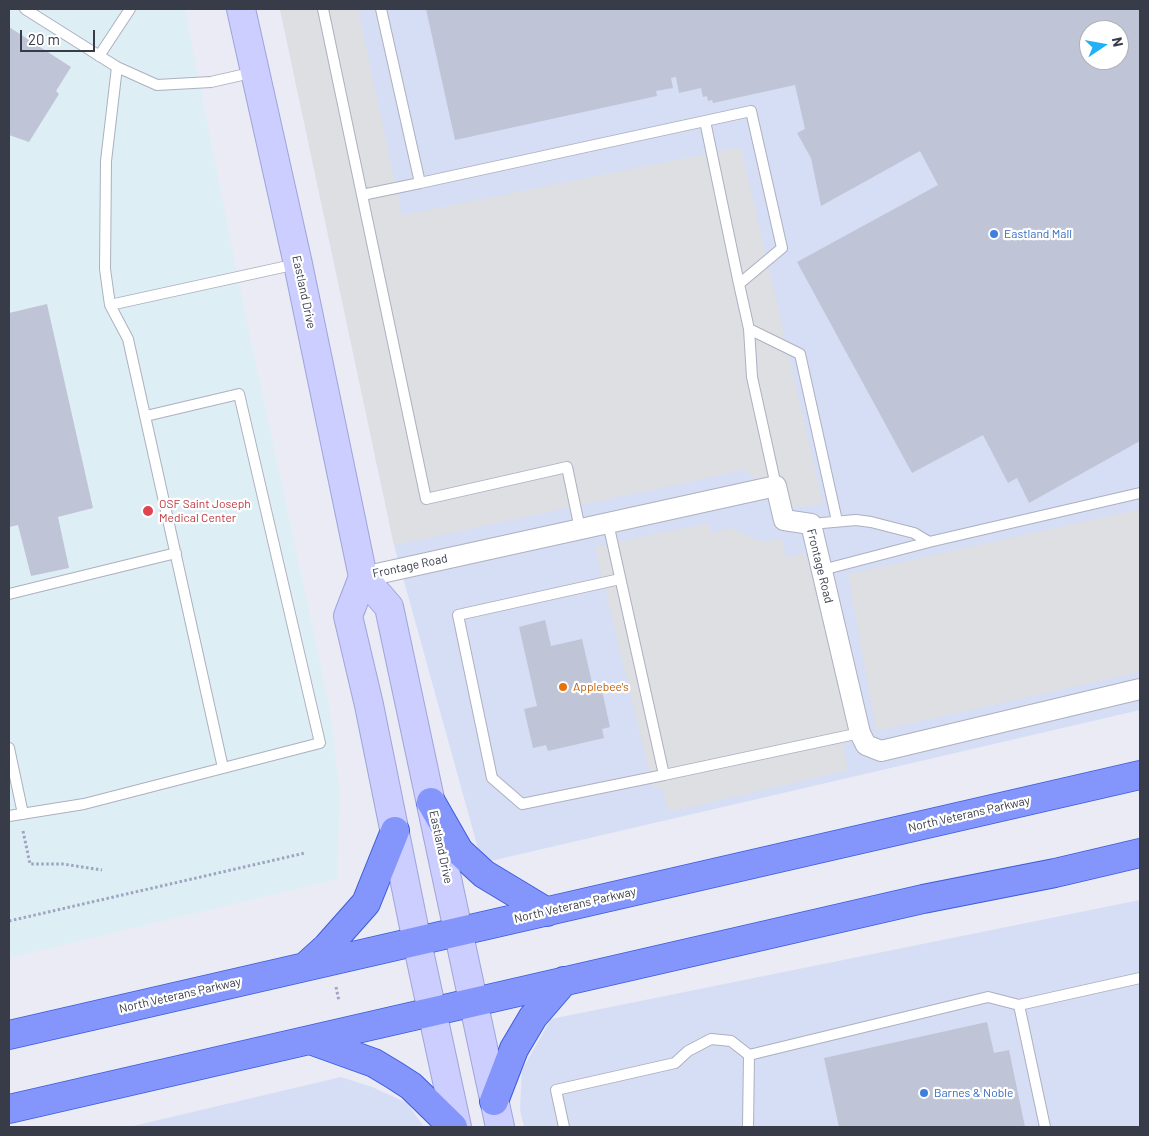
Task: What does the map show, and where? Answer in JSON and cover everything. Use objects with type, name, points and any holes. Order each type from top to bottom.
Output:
[{"type":"highway","name":"North Veterans Parkway","points":[[9,1035],[1140,775]]},
{"type":"highway","points":[[431,802],[458,851],[484,874],[547,912]]},
{"type":"highway","points":[[306,966],[327,947],[366,903],[395,831]]},
{"type":"highway","points":[[9,1108],[923,899],[1055,873],[1140,853]]},
{"type":"highway","points":[[494,1101],[514,1049],[533,1017],[564,981]]},
{"type":"highway","points":[[310,1040],[374,1063],[400,1078],[411,1086],[453,1127]]},
{"type":"main road","name":"Eastland Drive","points":[[241,9],[298,264],[362,577],[389,607],[500,1127]]},
{"type":"main road","points":[[362,577],[348,616],[457,1127]]},
{"type":"street","name":"Frontage Road","points":[[362,577],[776,486],[784,520],[811,524],[860,733]]},
{"type":"street","points":[[860,733],[866,745],[880,751],[1140,689]]},
{"type":"lane","points":[[25,9],[117,68],[156,85],[212,82],[255,72]]},
{"type":"lane","points":[[99,56],[130,9]]},
{"type":"lane","points":[[323,9],[426,499],[567,467],[580,529]]},
{"type":"lane","points":[[381,9],[420,183]]},
{"type":"lane","points":[[117,68],[106,161],[105,269],[110,305],[128,339],[223,768]]},
{"type":"lane","points":[[362,195],[751,111],[782,248],[739,284]]},
{"type":"lane","points":[[704,121],[749,329],[752,377],[776,486]]},
{"type":"lane","points":[[110,305],[298,264]]},
{"type":"lane","points":[[749,329],[800,354],[837,521]]},
{"type":"lane","points":[[9,816],[84,804],[320,743],[239,394],[146,416]]},
{"type":"lane","points":[[822,570],[929,542],[1140,492]]},
{"type":"lane","points":[[811,524],[856,520],[914,533],[929,542]]},
{"type":"lane","points":[[608,523],[664,775]]},
{"type":"lane","points":[[9,594],[176,553]]},
{"type":"lane","points":[[620,579],[458,614],[492,778],[522,804],[860,733]]},
{"type":"lane","points":[[9,748],[23,814]]},
{"type":"lane","points":[[749,1055],[988,997],[1019,1005],[1140,978]]},
{"type":"lane","points":[[1019,1005],[1045,1127]]},
{"type":"lane","points":[[564,1127],[556,1090],[675,1064],[688,1051],[711,1039],[731,1040],[749,1055]]},
{"type":"lane","points":[[748,1127],[749,1055]]},
{"type":"path","points":[[23,814],[22,828],[30,864],[63,864],[102,870]]},
{"type":"path","points":[[9,920],[305,853]]},
{"type":"path","points":[[335,982],[339,1001]]},
{"type":"shaded area","name":"OSF Saint Joseph Medical Center","points":[[9,9],[185,9],[246,318],[329,704],[340,792],[337,879],[9,958]]},
{"type":"shaded area","points":[[280,9],[1140,9],[1140,710],[482,863],[394,545]]},
{"type":"shaded area","points":[[280,9],[358,9],[402,215],[741,147],[823,504],[793,508],[744,470],[394,545]]},
{"type":"shaded area","points":[[1140,509],[1140,672],[876,731],[848,574]]},
{"type":"shaded area","points":[[708,523],[711,533],[731,528],[762,542],[782,538],[786,558],[804,552],[812,570],[848,725],[844,749],[848,770],[669,812],[663,790],[659,787],[653,788],[595,547]]},
{"type":"shaded area","points":[[1140,900],[1140,1127],[524,1127],[520,1110],[522,1070],[551,1019]]},
{"type":"shaded area","points":[[341,1077],[372,1087],[407,1103],[424,1127],[129,1127]]},
{"type":"building","name":"Eastland Mall","points":[[426,9],[1140,9],[1140,441],[1029,503],[1017,478],[1008,483],[983,435],[912,473],[797,262],[938,185],[920,151],[821,206],[811,158],[797,133],[805,129],[795,85],[713,103],[712,100],[708,101],[707,96],[703,97],[701,88],[679,93],[676,77],[671,78],[673,88],[656,91],[657,96],[455,140]]},
{"type":"building","points":[[9,27],[71,67],[56,91],[59,94],[29,142],[9,135]]},
{"type":"building","points":[[47,304],[93,508],[58,517],[69,568],[31,576],[18,525],[9,527],[9,313]]},
{"type":"building","name":"Applebee's","points":[[545,620],[551,646],[582,639],[593,687],[601,686],[610,727],[602,729],[604,738],[548,751],[546,745],[533,748],[524,709],[537,706],[519,627]]},
{"type":"building","name":"Barnes & Noble","points":[[987,1022],[994,1053],[1009,1050],[1025,1127],[839,1127],[824,1058]]},
{"type":"place","name":"Eastland Mall","points":[[994,234]]},
{"type":"place","name":"OSF Saint Joseph Medical Center","points":[[148,511]]},
{"type":"place","name":"Applebee's","points":[[563,687]]},
{"type":"place","name":"Barnes & Noble","points":[[924,1093]]}]
